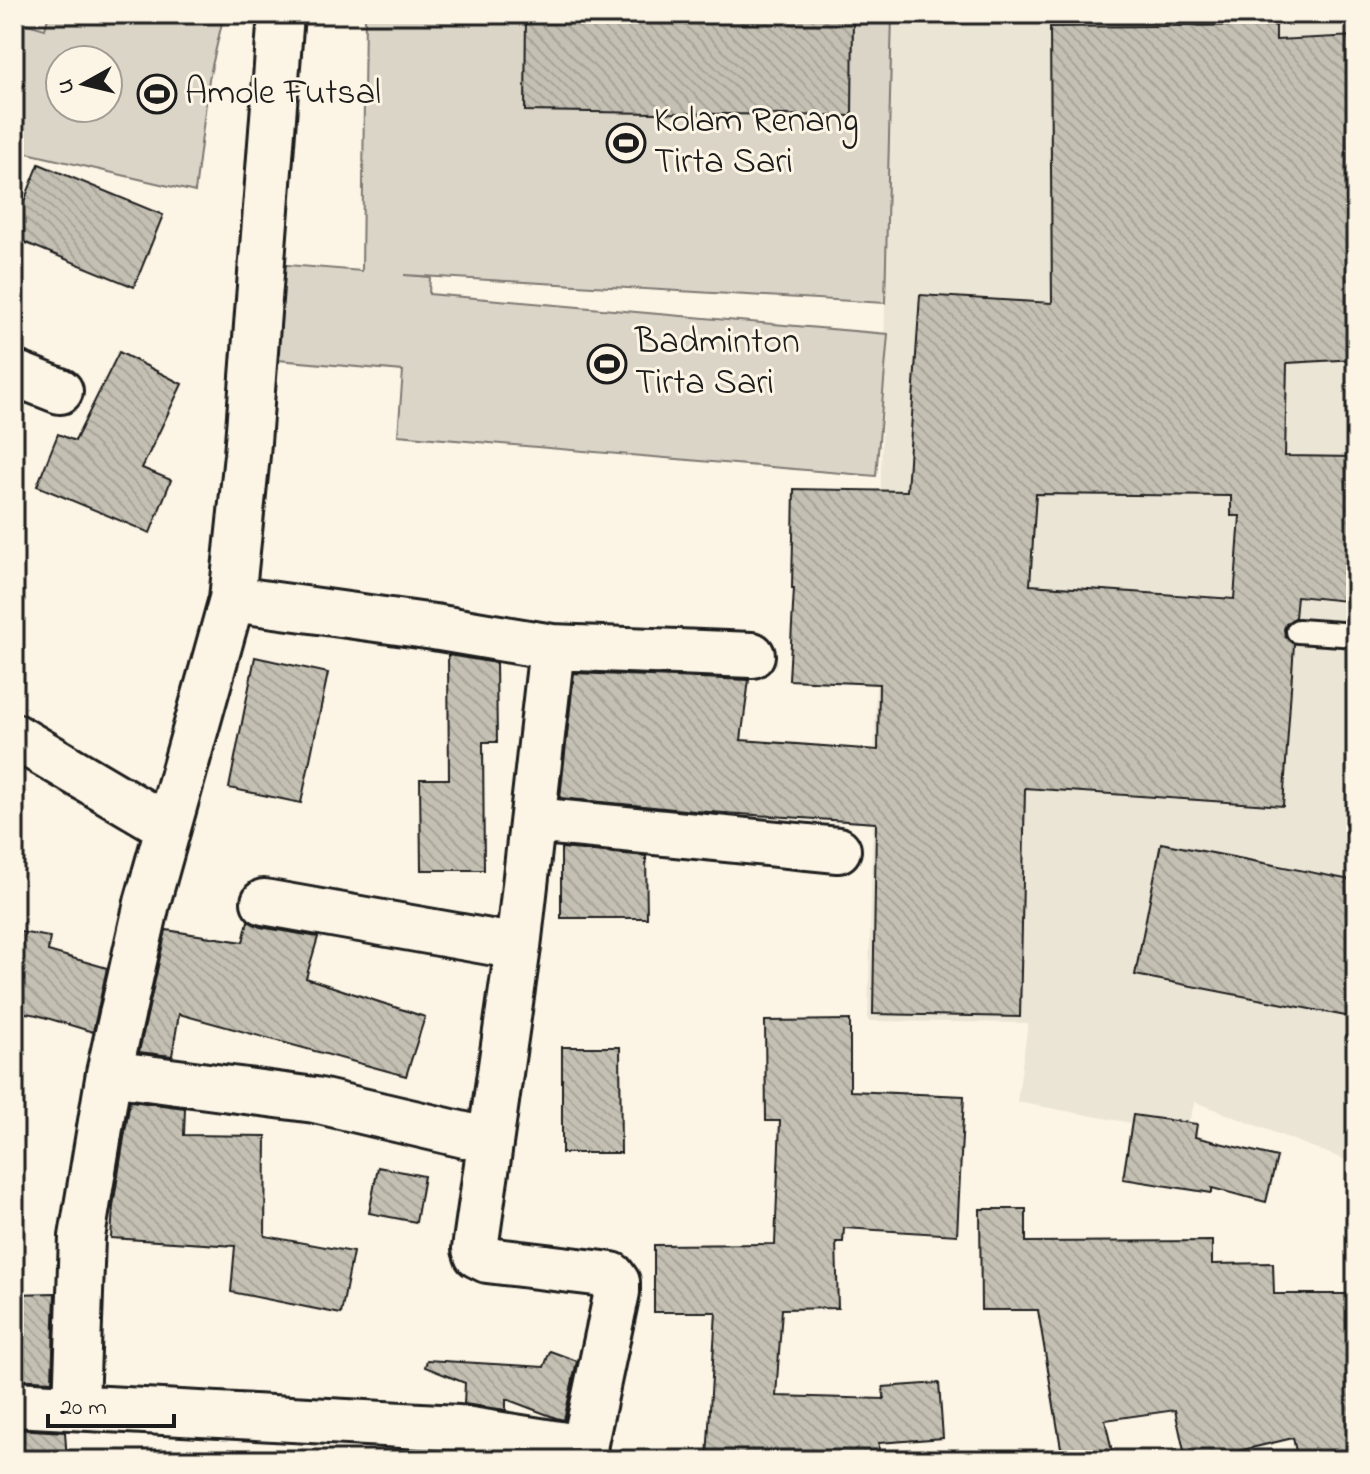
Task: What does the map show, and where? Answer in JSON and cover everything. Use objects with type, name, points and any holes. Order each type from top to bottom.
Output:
[{"type":"street","points":[[76,1406],[82,1237],[109,1073],[147,903],[232,599],[247,455],[281,14]]},
{"type":"street","points":[[14,373],[60,391]]},
{"type":"street","points":[[232,599],[552,647],[752,655]]},
{"type":"street","points":[[14,1404],[458,1428],[586,1454],[617,1282],[612,1275],[487,1260],[477,1255],[475,1243],[518,947],[552,647]]},
{"type":"street","points":[[14,736],[168,827]]},
{"type":"street","points":[[533,820],[838,850]]},
{"type":"street","points":[[264,902],[518,947]]},
{"type":"street","points":[[109,1073],[315,1100],[490,1141]]},
{"type":"lane","points":[[1298,631],[1356,635]]},
{"type":"shaded area","name":"Amole Futsal","points":[[49,14],[224,14],[209,79],[195,192],[14,150],[14,20],[45,29]]},
{"type":"shaded area","name":"Kolam Renang Tirta Sari","points":[[365,14],[892,14],[885,303],[404,275],[430,277],[429,294],[888,334],[876,476],[398,435],[403,371],[255,358],[263,263],[362,271]]},
{"type":"shaded area","points":[[892,14],[1356,14],[1356,1164],[1195,1102],[1185,1133],[1017,1102],[1028,1023],[868,1021]]},
{"type":"building","points":[[526,14],[853,14],[852,116],[525,111]]},
{"type":"building","points":[[1276,25],[1276,40],[1356,36],[1356,359],[1287,363],[1285,456],[1356,457],[1356,602],[1297,596],[1295,618],[1284,629],[1285,636],[1294,644],[1283,806],[1025,788],[1020,1017],[873,1014],[876,823],[560,798],[574,673],[749,680],[741,740],[878,750],[879,684],[789,680],[794,588],[794,489],[907,491],[920,295],[1052,303],[1050,27]],"holes":[[[1036,494],[1231,496],[1231,516],[1240,516],[1234,599],[1030,585]]]},
{"type":"building","points":[[39,164],[163,215],[134,287],[14,238],[14,226]]},
{"type":"building","points":[[119,352],[182,384],[142,468],[171,480],[150,533],[37,486],[58,434],[75,441]]},
{"type":"building","points":[[448,655],[496,663],[497,742],[483,742],[484,870],[421,870],[420,779],[449,779]]},
{"type":"building","points":[[255,657],[328,673],[301,803],[229,788]]},
{"type":"building","points":[[1161,843],[1356,881],[1356,1018],[1135,975]]},
{"type":"building","points":[[561,848],[646,856],[647,918],[561,918]]},
{"type":"building","points":[[248,921],[260,927],[318,937],[306,978],[425,1017],[406,1076],[179,1014],[172,1056],[139,1052],[166,930],[243,942]]},
{"type":"building","points":[[14,931],[50,937],[48,951],[107,968],[93,1032],[14,1011]]},
{"type":"building","points":[[850,1020],[850,1091],[964,1096],[957,1235],[844,1228],[843,1242],[836,1242],[838,1308],[782,1309],[776,1396],[884,1399],[883,1387],[939,1383],[943,1438],[879,1443],[878,1460],[707,1458],[716,1312],[654,1312],[654,1245],[775,1244],[780,1121],[766,1121],[765,1021]]},
{"type":"building","points":[[562,1047],[620,1047],[621,1153],[562,1153]]},
{"type":"building","points":[[130,1101],[185,1108],[184,1135],[266,1136],[265,1236],[353,1252],[341,1314],[231,1292],[235,1246],[111,1238],[113,1206]]},
{"type":"building","points":[[1133,1115],[1197,1124],[1195,1137],[1277,1157],[1266,1202],[1212,1188],[1212,1193],[1123,1179]]},
{"type":"building","points":[[378,1167],[424,1176],[416,1222],[369,1213]]},
{"type":"building","points":[[980,1209],[1026,1209],[1026,1242],[1212,1241],[1212,1264],[1273,1263],[1274,1294],[1356,1294],[1356,1456],[1298,1460],[1293,1438],[1201,1460],[1186,1460],[1175,1410],[1105,1420],[1114,1460],[1063,1460],[1038,1310],[981,1310]]},
{"type":"building","points":[[55,1293],[52,1381],[14,1379],[14,1294]]},
{"type":"building","points":[[550,1351],[577,1361],[564,1420],[506,1399],[506,1410],[464,1404],[465,1383],[425,1367],[427,1360],[544,1367]]},
{"type":"building","points":[[16,1429],[65,1432],[67,1460],[18,1460]]},
{"type":"place","name":"Amole Futsal","points":[[157,94]]},
{"type":"place","name":"Kolam Renang Tirta Sari","points":[[626,143]]},
{"type":"place","name":"Badminton Tirta Sari","points":[[607,364]]}]
